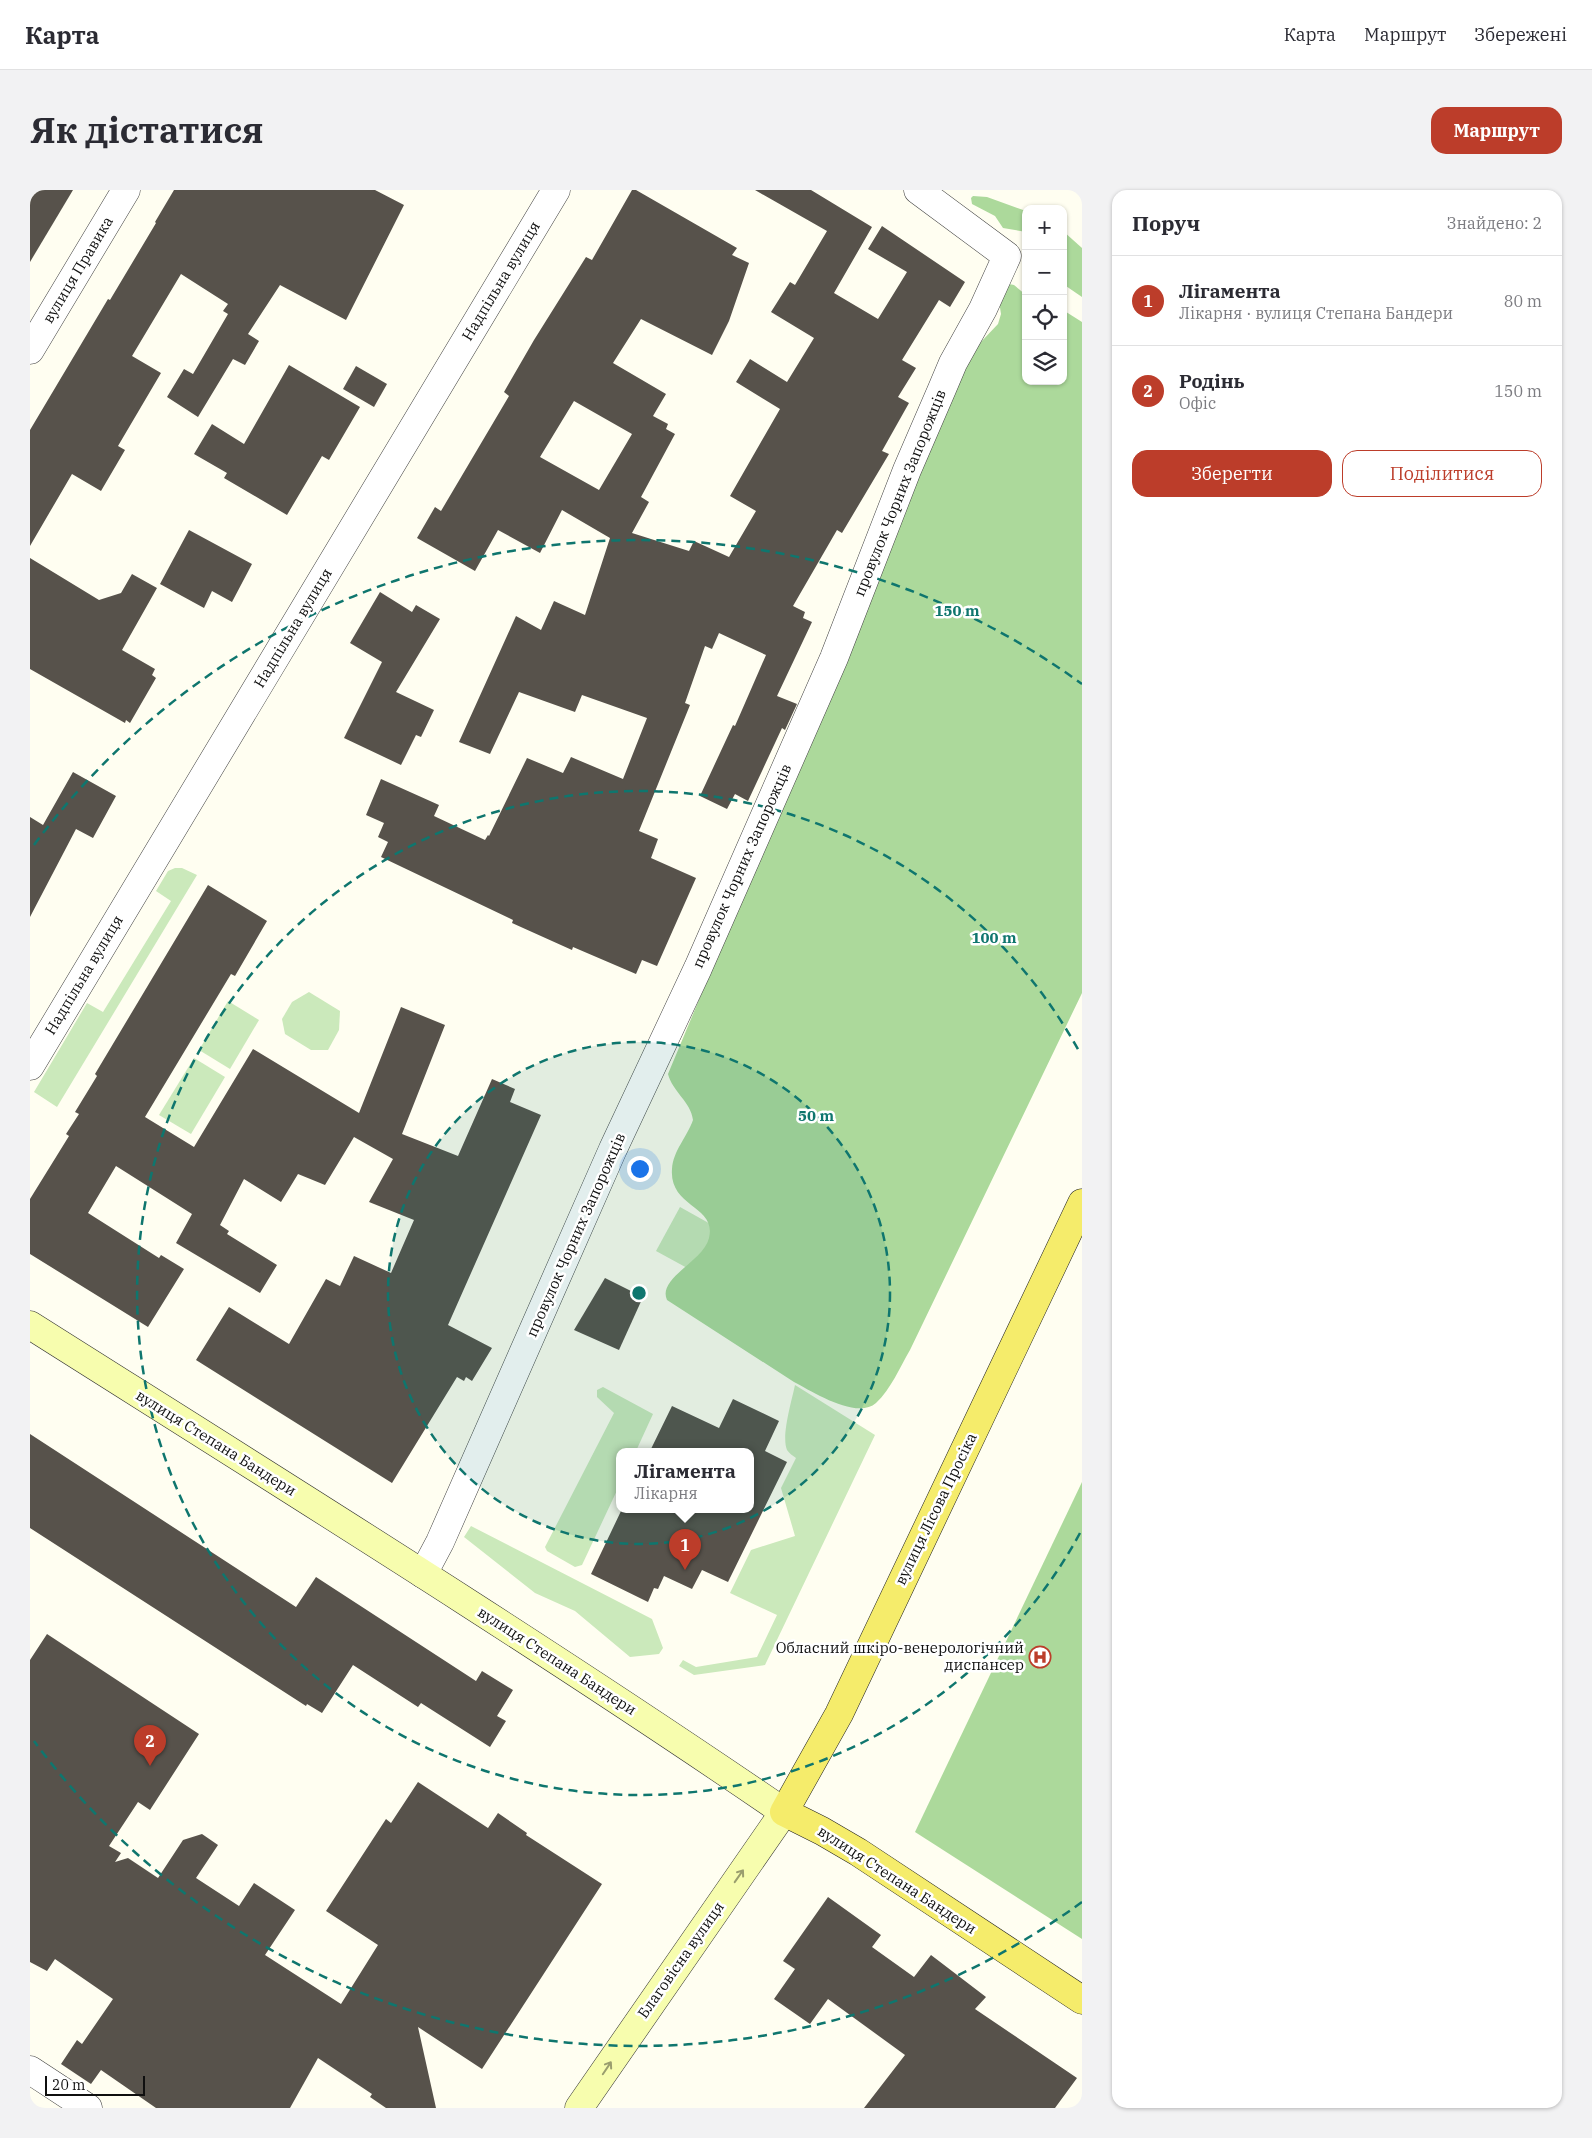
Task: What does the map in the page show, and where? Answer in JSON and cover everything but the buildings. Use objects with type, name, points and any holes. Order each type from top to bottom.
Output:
[{"type":"main road","name":"вулиця Лісова Просіка","points":[[784,1812],[839,1714],[1082,1203]]},
{"type":"main road","name":"вулиця Степана Бандери","points":[[30,1325],[423,1574],[700,1754],[784,1812],[858,1852],[1082,2000]]},
{"type":"main road","name":"Благовісна вулиця","points":[[580,2108],[784,1812]]},
{"type":"street","name":"вулиця Правика","points":[[30,350],[126,190]]},
{"type":"street","name":"Надпільна вулиця","points":[[30,1066],[556,190]]},
{"type":"street","name":"провулок Чорних Запорожців","points":[[423,1574],[444,1533],[613,1149],[698,968],[834,658],[907,470],[953,363],[983,309],[1007,256],[918,190]]},
{"type":"street","points":[[30,2070],[88,2108]]},
{"type":"green space","points":[[973,196],[987,197],[1022,210],[1022,231],[1003,228],[995,216],[972,204],[971,198]]},
{"type":"green space","points":[[1067,235],[1082,248],[1082,297],[1067,287]]},
{"type":"green space","points":[[1009,284],[1014,285],[1022,292],[1022,385],[1067,385],[1067,313],[1082,322],[1082,993],[910,1350],[891,1385],[876,1403],[868,1407],[858,1408],[835,1403],[794,1382],[667,1300],[666,1292],[669,1284],[705,1246],[709,1238],[710,1227],[700,1212],[678,1192],[673,1182],[673,1162],[693,1120],[689,1108],[673,1086],[668,1074],[954,389],[979,344],[998,324],[1001,314],[999,301]]},
{"type":"green space","points":[[182,868],[197,875],[57,1107],[34,1092],[87,1003],[103,1012],[171,901],[156,891],[168,871]]},
{"type":"green space","points":[[309,992],[340,1011],[339,1030],[328,1050],[311,1050],[285,1034],[282,1019],[292,1002]]},
{"type":"green space","points":[[228,1001],[259,1020],[230,1069],[199,1050]]},
{"type":"green space","points":[[194,1058],[225,1077],[191,1134],[159,1115]]},
{"type":"green space","points":[[680,1207],[723,1231],[700,1275],[656,1251]]},
{"type":"green space","points":[[795,1385],[875,1435],[765,1665],[694,1675],[679,1666],[683,1660],[696,1667],[757,1657],[777,1615],[730,1593],[751,1550],[795,1536],[781,1488],[796,1458],[787,1450],[785,1444]]},
{"type":"green space","points":[[603,1387],[653,1414],[637,1448],[616,1448],[616,1493],[582,1565],[575,1567],[547,1551],[545,1547],[614,1413],[597,1397],[597,1390]]},
{"type":"green space","name":"Обласний шкіро-венерологічний диспансер","points":[[1082,1482],[1082,1939],[915,1832]]},
{"type":"green space","points":[[471,1526],[652,1619],[663,1648],[659,1654],[630,1657],[575,1611],[535,1593],[464,1537]]},
{"type":"place","name":"Лігамента","points":[[685,1570]]},
{"type":"place","name":"Обласний шкіро-венерологічний диспансер","points":[[1040,1657]]},
{"type":"place","name":"Родінь","points":[[150,1766]]}]
